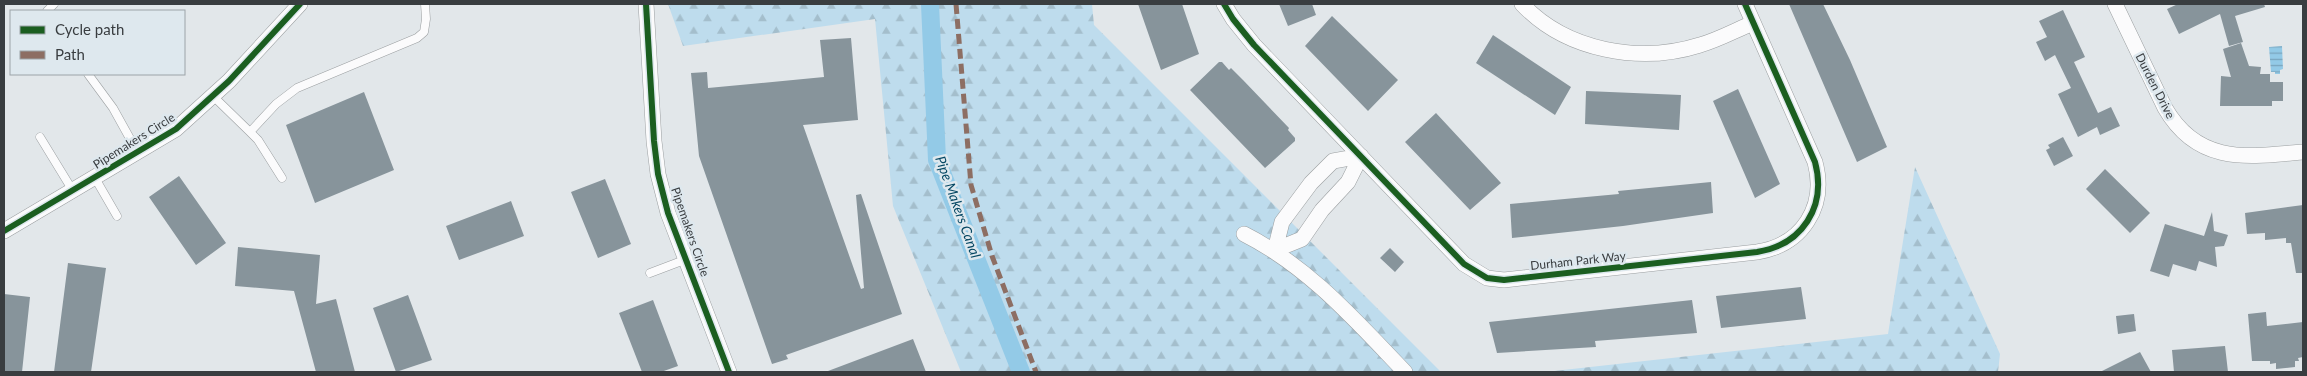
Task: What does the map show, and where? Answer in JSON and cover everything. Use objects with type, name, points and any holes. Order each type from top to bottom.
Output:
[{"type":"street","name":"Pipemakers Circle","points":[[4,231],[176,130],[214,97],[300,4]]},
{"type":"street","name":"Pipemakers Circle","points":[[646,4],[654,141],[658,174],[668,213],[729,372]]},
{"type":"street","name":"Durham Park Way","points":[[1224,4],[1248,38],[1464,264],[1481,275],[1494,280],[1747,254],[1774,248],[1789,241],[1805,224],[1815,205],[1819,185],[1815,162],[1745,4]]},
{"type":"street","points":[[1522,4],[1550,26],[1578,41],[1622,52],[1653,54],[1683,50],[1753,23]]},
{"type":"street","name":"Durden Drive","points":[[2116,4],[2165,108],[2172,120],[2189,137],[2208,149],[2234,155],[2303,152]]},
{"type":"street","points":[[1275,250],[1282,222],[1297,200],[1332,161],[1361,156]]},
{"type":"street","points":[[1275,250],[1302,239],[1318,216],[1348,182],[1361,156]]},
{"type":"street","points":[[1297,200],[1318,216]]},
{"type":"street","points":[[1244,234],[1275,250],[1299,267],[1325,290],[1405,372]]},
{"type":"lane","points":[[250,132],[281,100],[297,88],[417,38],[424,32],[426,19],[425,4]]},
{"type":"lane","points":[[89,75],[113,108],[138,153]]},
{"type":"lane","points":[[214,97],[258,140],[282,178]]},
{"type":"lane","points":[[40,137],[73,191]]},
{"type":"lane","points":[[95,178],[117,216]]},
{"type":"lane","points":[[650,273],[687,259]]},
{"type":"green space","points":[[668,4],[1092,4],[1094,25],[1441,372],[961,372],[893,206],[875,19],[683,46]]},
{"type":"green space","points":[[1915,167],[2000,354],[1998,372],[1545,372],[1888,334]]},
{"type":"water","points":[[2282,46],[2283,69],[2280,70],[2280,74],[2275,74],[2275,72],[2271,72],[2269,47]]},
{"type":"building","points":[[1138,4],[1182,4],[1199,54],[1161,70]]},
{"type":"building","points":[[1279,4],[1312,4],[1316,15],[1288,26]]},
{"type":"building","points":[[1789,4],[1823,4],[1850,60],[1887,147],[1857,162]]},
{"type":"building","points":[[2178,4],[2264,4],[2265,7],[2235,16],[2243,42],[2229,46],[2220,14],[2179,34],[2167,9]]},
{"type":"building","points":[[2063,10],[2085,57],[2074,62],[2098,113],[2111,107],[2120,126],[2100,135],[2097,127],[2078,137],[2058,94],[2071,88],[2055,55],[2045,61],[2036,42],[2047,37],[2039,21]]},
{"type":"building","points":[[1332,16],[1398,80],[1368,111],[1305,46]]},
{"type":"building","points":[[1493,35],[1571,87],[1555,115],[1476,63]]},
{"type":"building","points":[[851,38],[858,120],[803,125],[861,289],[864,288],[856,195],[861,194],[902,314],[786,355],[788,359],[772,364],[699,156],[691,73],[707,72],[708,88],[824,77],[820,40]]},
{"type":"building","points":[[2241,43],[2249,66],[2261,67],[2260,74],[2270,74],[2270,82],[2283,82],[2283,101],[2272,101],[2272,106],[2220,106],[2221,76],[2231,77],[2223,49]]},
{"type":"building","points":[[1219,62],[1222,62],[1229,70],[1231,68],[1243,80],[1289,128],[1288,130],[1295,138],[1295,141],[1265,168],[1190,90]]},
{"type":"building","points":[[1738,89],[1780,184],[1755,198],[1713,101]]},
{"type":"building","points":[[1586,91],[1681,95],[1679,130],[1585,124]]},
{"type":"building","points":[[364,92],[394,170],[315,203],[286,125]]},
{"type":"building","points":[[1436,113],[1501,183],[1470,210],[1405,142]]},
{"type":"building","points":[[2063,137],[2073,156],[2054,166],[2046,150],[2050,148],[2048,145]]},
{"type":"building","points":[[2105,169],[2150,213],[2130,233],[2086,189]]},
{"type":"building","points":[[179,176],[226,243],[196,265],[149,197]]},
{"type":"building","points":[[605,179],[631,244],[598,258],[571,192]]},
{"type":"building","points":[[1711,182],[1713,213],[1623,226],[1512,238],[1510,204],[1619,194],[1618,191]]},
{"type":"building","points":[[511,201],[524,236],[459,260],[446,226]]},
{"type":"building","points":[[2303,205],[2303,273],[2296,273],[2291,243],[2286,243],[2286,238],[2265,240],[2265,233],[2247,234],[2245,213]]},
{"type":"building","points":[[2212,212],[2214,231],[2228,235],[2224,246],[2215,247],[2217,267],[2199,261],[2196,271],[2173,264],[2169,277],[2150,271],[2165,224],[2204,236]]},
{"type":"building","points":[[238,247],[320,255],[316,304],[336,299],[355,372],[316,372],[294,291],[235,286]]},
{"type":"building","points":[[1390,248],[1404,262],[1395,272],[1380,258]]},
{"type":"building","points":[[68,263],[106,268],[91,372],[54,372]]},
{"type":"building","points":[[1801,287],[1806,319],[1721,328],[1716,296]]},
{"type":"building","points":[[4,294],[30,297],[22,372],[4,372]]},
{"type":"building","points":[[408,295],[432,360],[396,372],[373,308]]},
{"type":"building","points":[[653,300],[678,366],[661,372],[642,372],[619,313]]},
{"type":"building","points":[[1692,300],[1697,333],[1595,341],[1596,347],[1497,353],[1489,322]]},
{"type":"building","points":[[2266,312],[2267,326],[2303,322],[2303,357],[2298,358],[2299,361],[2295,361],[2295,367],[2276,369],[2276,363],[2270,364],[2270,361],[2252,361],[2248,314]]},
{"type":"building","points":[[2134,314],[2136,331],[2118,334],[2116,316]]},
{"type":"building","points":[[913,339],[926,372],[828,372],[828,371]]},
{"type":"building","points":[[2225,346],[2228,372],[2174,372],[2172,350]]},
{"type":"building","points":[[2140,352],[2151,372],[2100,372]]},
{"type":"waterway","name":"Pipe Makers Canal","points":[[930,4],[937,160],[1021,372]]},
{"type":"marked path","points":[[956,4],[971,185],[992,256],[1036,372]]},
{"type":"cycle path","points":[[4,231],[176,129],[229,81],[300,4]]},
{"type":"cycle path","points":[[646,4],[654,141],[658,174],[668,213],[729,372]]},
{"type":"cycle path","points":[[1224,4],[1233,19],[1254,45],[1464,264],[1487,278],[1504,280],[1757,252],[1773,248],[1787,241],[1798,232],[1814,208],[1818,178],[1815,162],[1745,4]]}]
